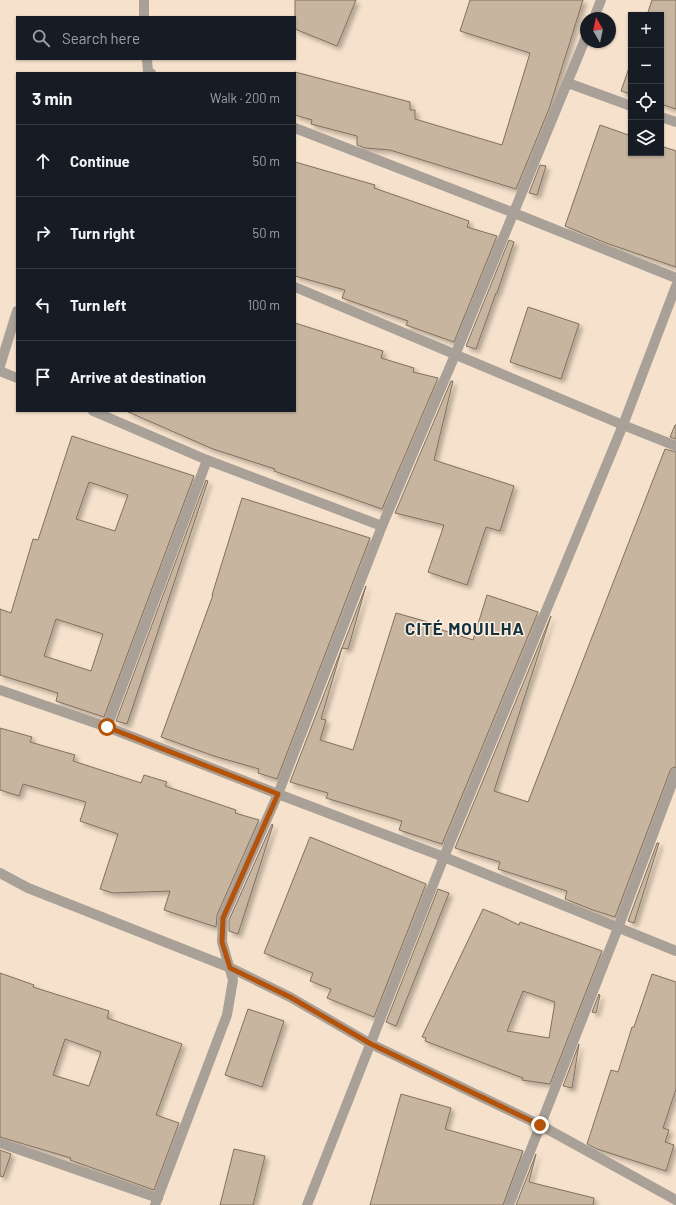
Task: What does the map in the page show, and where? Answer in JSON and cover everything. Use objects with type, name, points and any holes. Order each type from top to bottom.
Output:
[{"type":"street","points":[[144,0],[144,16]]},
{"type":"street","points":[[596,12],[601,0]]},
{"type":"street","points":[[0,1143],[157,1202],[227,1015],[233,980],[222,942],[223,918],[278,794],[382,526],[456,355],[582,48]]},
{"type":"street","points":[[147,60],[149,72]]},
{"type":"street","points":[[568,83],[628,105]]},
{"type":"street","points":[[664,118],[676,122]]},
{"type":"street","points":[[296,128],[514,212],[676,278]]},
{"type":"street","points":[[307,1205],[444,857],[623,425],[676,286]]},
{"type":"street","points":[[296,287],[676,446]]},
{"type":"street","points":[[0,366],[16,313]]},
{"type":"street","points":[[0,371],[16,378]]},
{"type":"street","points":[[95,412],[207,460],[382,526]]},
{"type":"street","points":[[107,727],[207,460]]},
{"type":"street","points":[[0,690],[107,727],[444,857],[676,951]]},
{"type":"street","points":[[509,1205],[618,928],[676,773]]},
{"type":"street","points":[[0,874],[28,888],[230,968],[290,997],[371,1044],[540,1125],[676,1200]]},
{"type":"building","points":[[295,0],[356,0],[337,46],[296,29]]},
{"type":"building","points":[[470,0],[583,0],[549,109],[516,189],[390,150],[365,148],[357,145],[357,136],[311,124],[312,120],[296,115],[296,72],[410,102],[410,110],[415,110],[415,119],[502,145],[530,53],[460,31]]},
{"type":"building","points":[[652,0],[676,0],[676,109],[664,105],[664,12],[648,12]]},
{"type":"building","points":[[628,71],[628,93],[621,91]]},
{"type":"building","points":[[600,125],[628,135],[628,156],[664,156],[664,147],[676,151],[676,267],[606,243],[565,226]]},
{"type":"building","points":[[296,162],[375,185],[374,188],[469,221],[467,227],[497,236],[454,342],[406,325],[408,321],[342,298],[345,290],[296,276]]},
{"type":"building","points":[[540,165],[546,166],[537,195],[529,193]]},
{"type":"building","points":[[509,240],[514,242],[476,349],[466,346]]},
{"type":"building","points":[[528,307],[579,324],[561,379],[510,362]]},
{"type":"building","points":[[296,323],[383,351],[381,358],[414,368],[413,372],[438,378],[382,509],[274,471],[275,469],[213,449],[128,412],[296,412]]},
{"type":"building","points":[[451,381],[453,381],[434,460],[514,486],[500,531],[486,527],[467,585],[428,572],[444,525],[395,513]]},
{"type":"building","points":[[676,425],[676,439],[670,437]]},
{"type":"building","points":[[72,436],[194,476],[104,717],[56,701],[58,693],[0,675],[0,609],[11,613],[33,539],[38,540]],"holes":[[[89,482],[128,495],[115,531],[76,519]],[[56,619],[103,634],[91,671],[44,656]]]},
{"type":"building","points":[[665,449],[676,452],[676,767],[672,768],[670,771],[615,917],[565,899],[567,891],[498,869],[500,862],[455,848],[551,616],[494,791],[528,802]]},
{"type":"building","points":[[206,480],[208,481],[127,724],[116,721]]},
{"type":"building","points":[[242,498],[370,538],[277,779],[258,773],[259,769],[214,756],[161,737],[213,595]]},
{"type":"building","points":[[366,586],[348,649],[342,648],[321,719],[326,720],[320,740],[353,750],[396,613],[428,622],[427,625],[473,640],[487,595],[538,612],[442,844],[399,830],[402,821],[326,798],[328,793],[290,782]]},
{"type":"building","points":[[0,728],[32,737],[30,742],[75,755],[73,761],[141,783],[144,775],[167,782],[165,786],[236,810],[235,813],[259,820],[217,915],[216,927],[164,910],[170,891],[113,893],[100,889],[118,834],[80,821],[86,802],[23,784],[19,796],[0,790]]},
{"type":"building","points":[[272,824],[273,825],[238,934],[229,931],[229,920]]},
{"type":"building","points":[[310,837],[426,884],[374,1017],[327,998],[331,989],[310,981],[313,973],[264,953]]},
{"type":"building","points":[[657,843],[659,843],[634,923],[628,921]]},
{"type":"building","points":[[438,889],[449,893],[396,1026],[386,1022]]},
{"type":"building","points":[[483,909],[519,925],[520,922],[602,951],[550,1084],[522,1080],[523,1078],[425,1041],[426,1038],[422,1037]],"holes":[[[523,991],[555,1002],[549,1038],[507,1031]]]},
{"type":"building","points":[[0,973],[34,985],[33,987],[109,1011],[107,1018],[182,1044],[156,1115],[179,1123],[154,1190],[70,1160],[71,1158],[0,1137]],"holes":[[[65,1039],[101,1052],[89,1086],[53,1075]]]},
{"type":"building","points":[[652,974],[676,982],[676,1089],[663,1128],[669,1130],[665,1142],[674,1145],[666,1171],[597,1149],[587,1144],[611,1070],[618,1072],[632,1027],[634,1027]]},
{"type":"building","points":[[599,994],[596,1013],[592,1012]]},
{"type":"building","points":[[248,1009],[284,1021],[262,1087],[225,1075]]},
{"type":"building","points":[[579,1044],[572,1088],[563,1086]]},
{"type":"building","points":[[401,1094],[451,1108],[445,1129],[523,1151],[503,1205],[370,1205]]},
{"type":"building","points":[[234,1149],[265,1156],[253,1205],[220,1205]]},
{"type":"building","points":[[0,1150],[11,1154],[3,1177],[0,1176]]},
{"type":"building","points":[[536,1154],[529,1182],[594,1198],[593,1205],[516,1205]]},
{"type":"district","name":"CITÉ MOUILHA","points":[[465,628]]},
{"type":"route","points":[[107,727],[278,794],[223,918],[222,942],[230,968],[290,997],[371,1044],[540,1125]]}]
